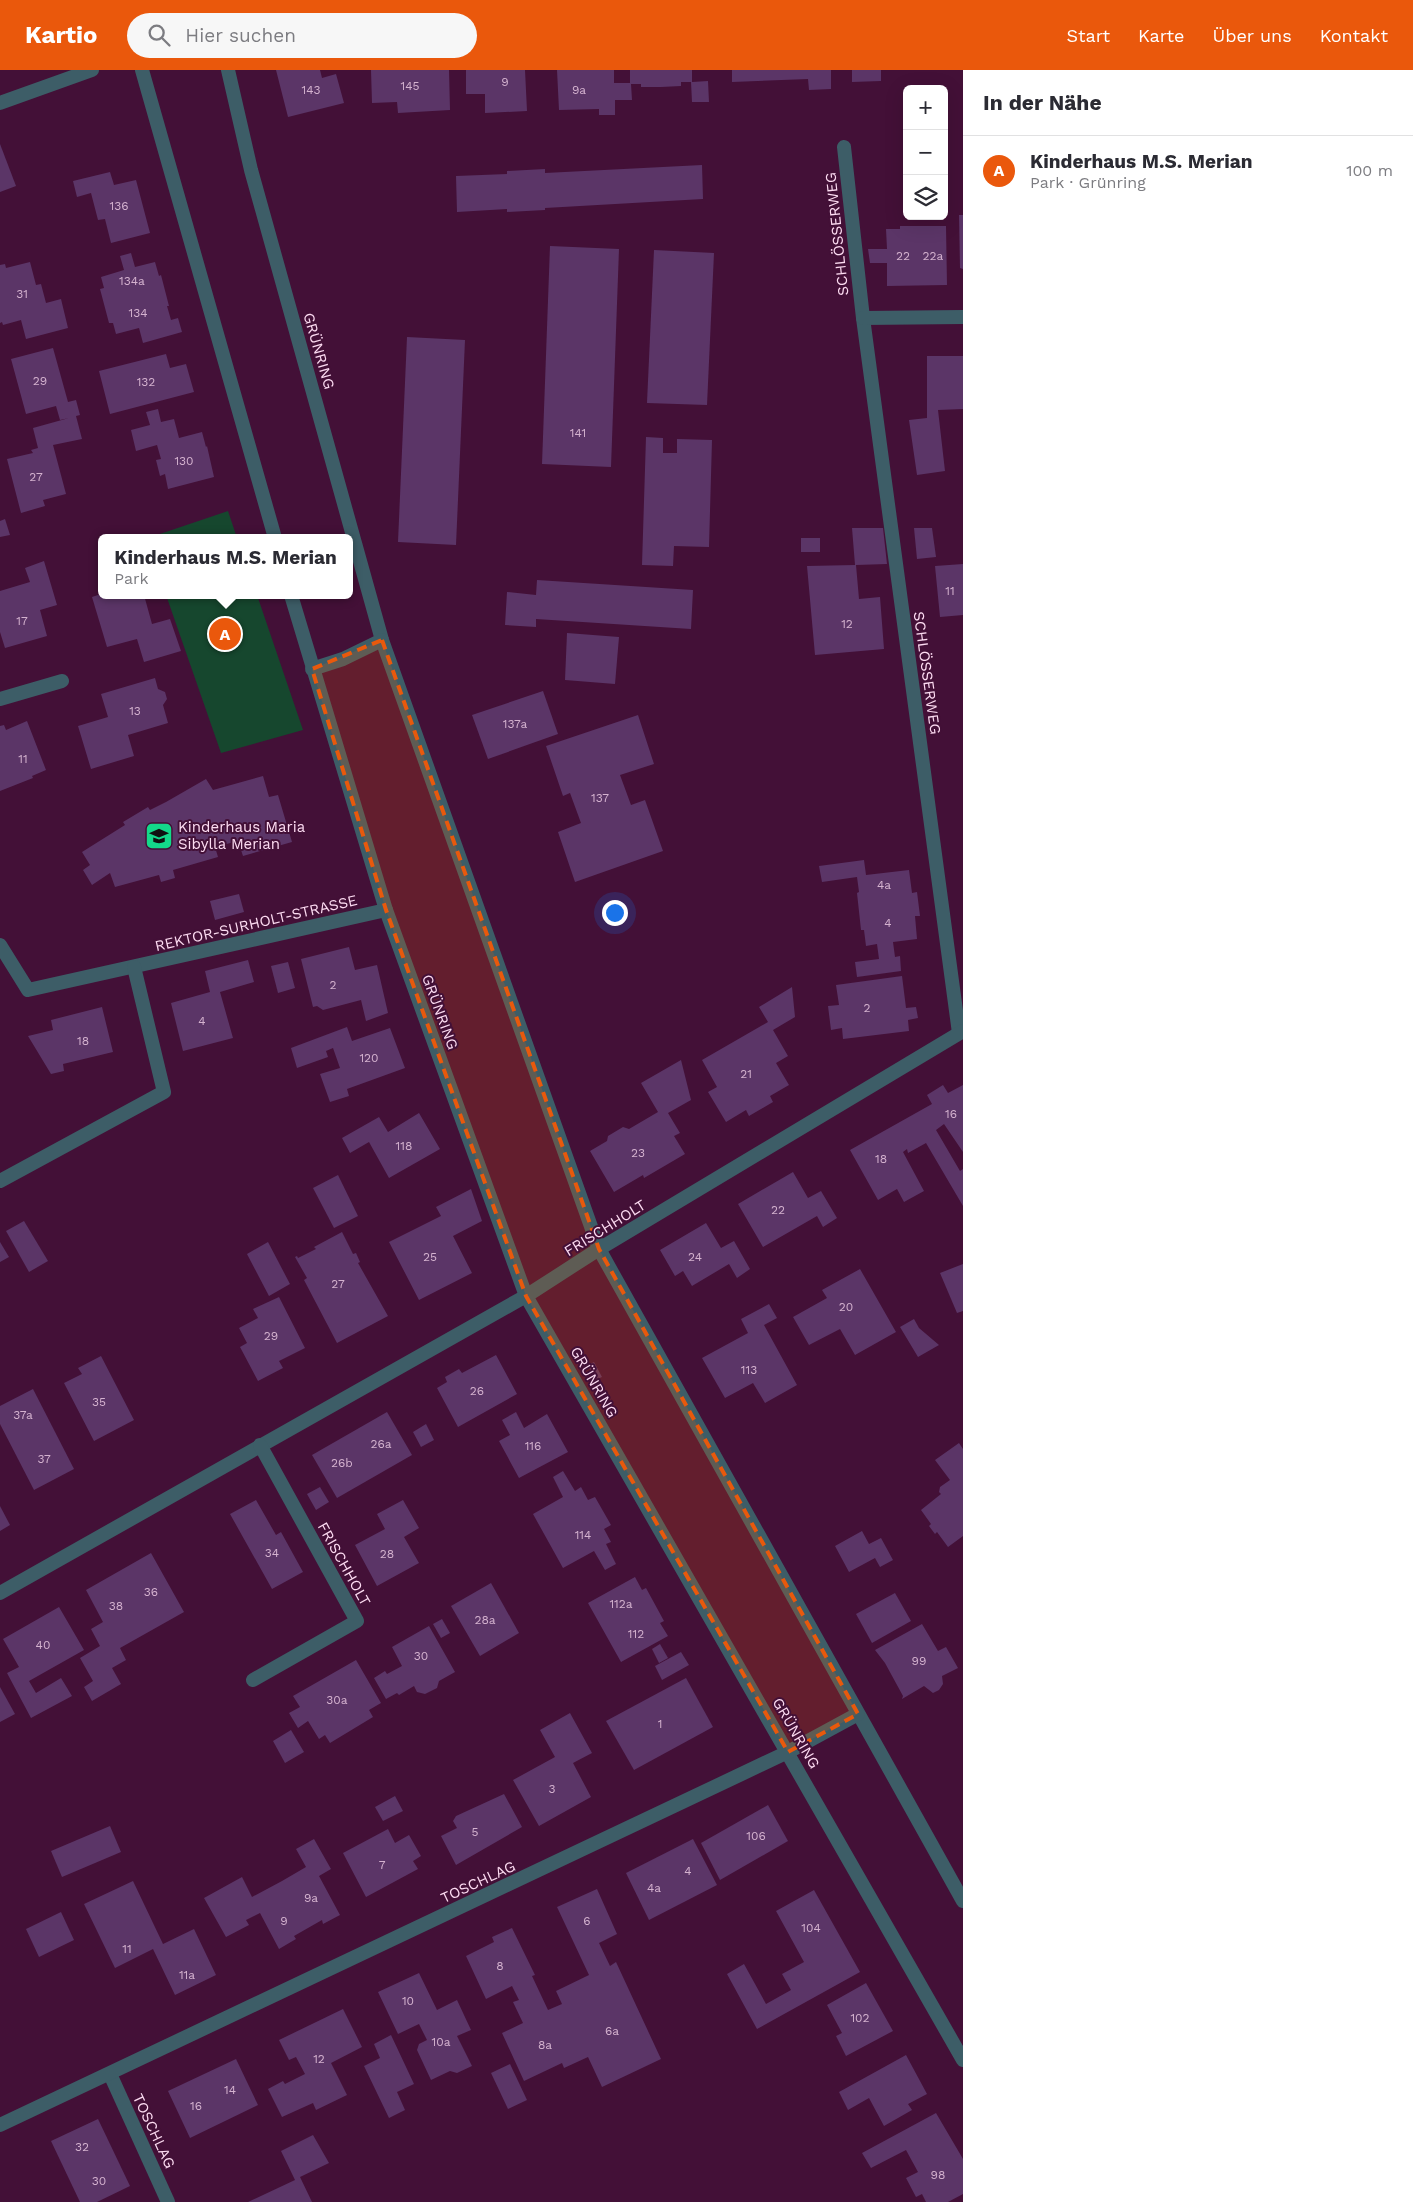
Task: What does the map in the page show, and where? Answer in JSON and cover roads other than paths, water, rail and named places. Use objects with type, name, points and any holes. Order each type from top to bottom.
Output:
[{"type":"street","points":[[0,102],[92,70]]},
{"type":"street","points":[[142,70],[274,534]]},
{"type":"street","name":"GRÜNRING","points":[[228,70],[251,170],[352,534]]},
{"type":"street","name":"SCHLÖSSERWEG","points":[[844,146],[863,318],[961,1032]]},
{"type":"street","points":[[863,318],[963,317]]},
{"type":"street","name":"GRÜNRING","points":[[353,536],[382,640],[599,1249],[963,1901]]},
{"type":"street","name":"GRÜNRING","points":[[292,599],[386,910],[526,1296],[963,2060]]},
{"type":"street","points":[[312,669],[343,659],[382,640]]},
{"type":"street","points":[[0,700],[62,681]]},
{"type":"street","name":"REKTOR-SURHOLT-STRASSE","points":[[0,945],[28,990],[386,910]]},
{"type":"street","points":[[0,1180],[164,1092],[134,967]]},
{"type":"street","name":"FRISCHHOLT","points":[[0,1593],[526,1296],[599,1249],[961,1032]]},
{"type":"street","name":"FRISCHHOLT","points":[[253,1680],[357,1621],[260,1445]]},
{"type":"street","name":"TOSCHLAG","points":[[0,2126],[788,1752],[858,1714]]},
{"type":"street","name":"TOSCHLAG","points":[[110,2074],[168,2202]]},
{"type":"place","name":"Kinderhaus M.S. Merian","points":[[225,634]]},
{"type":"place","name":"Kinderhaus Maria Sibylla Merian","points":[[159,836]]}]
